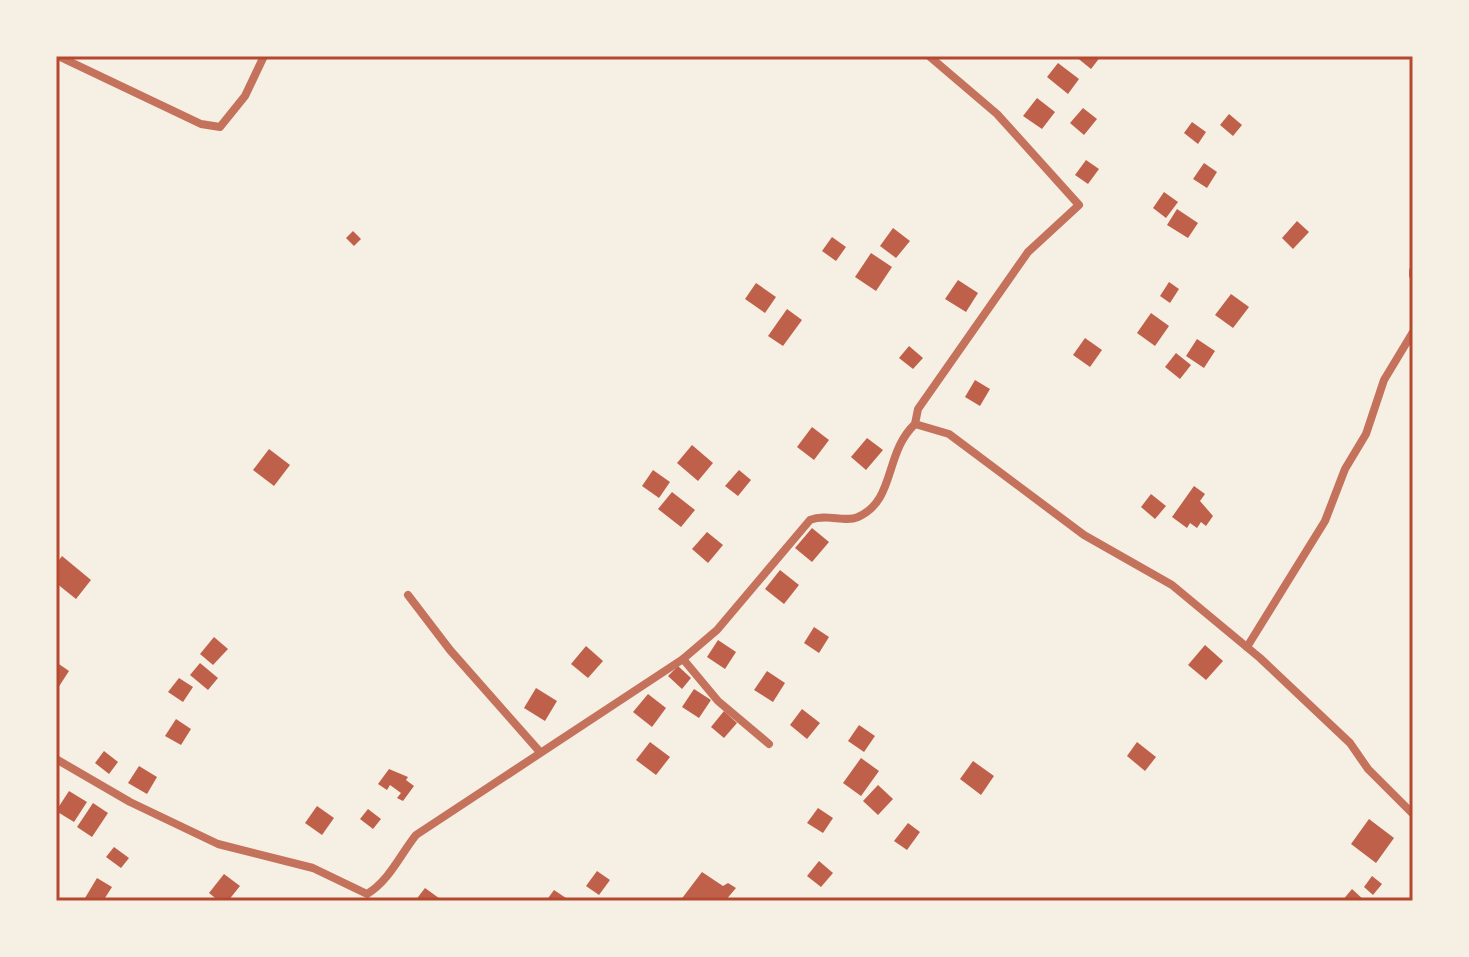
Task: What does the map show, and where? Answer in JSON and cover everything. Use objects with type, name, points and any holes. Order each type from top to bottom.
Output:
[{"type":"street","points":[[58,56],[201,124],[220,127],[245,96],[264,56]]},
{"type":"street","points":[[56,759],[130,802],[218,844],[313,868],[367,894],[383,884],[394,862],[416,835],[683,659],[717,630],[810,520],[825,514],[855,519],[871,510],[884,492],[900,438],[915,424],[918,409],[1028,252],[1079,205],[997,114],[929,56]]},
{"type":"street","points":[[1247,647],[1325,521],[1345,469],[1366,434],[1384,380],[1413,332]]},
{"type":"street","points":[[915,424],[949,434],[1084,535],[1172,585],[1247,647],[1350,743],[1368,769],[1413,814]]},
{"type":"street","points":[[408,595],[450,650],[540,752]]},
{"type":"street","points":[[683,659],[718,701],[769,744]]},
{"type":"building","points":[[1075,56],[1101,56],[1091,69]]},
{"type":"building","points":[[1058,63],[1079,79],[1068,94],[1047,77]]},
{"type":"building","points":[[1037,98],[1055,112],[1042,129],[1023,116]]},
{"type":"building","points":[[1083,108],[1097,119],[1084,135],[1070,123]]},
{"type":"building","points":[[1229,114],[1242,125],[1233,136],[1220,125]]},
{"type":"building","points":[[1192,122],[1206,132],[1198,144],[1184,133]]},
{"type":"building","points":[[1086,160],[1099,169],[1088,184],[1075,175]]},
{"type":"building","points":[[1204,163],[1217,172],[1207,188],[1193,179]]},
{"type":"building","points":[[1164,192],[1178,202],[1166,218],[1153,208]]},
{"type":"building","points":[[1177,209],[1198,223],[1188,238],[1167,225]]},
{"type":"building","points":[[1297,221],[1309,232],[1293,249],[1282,238]]},
{"type":"building","points":[[893,228],[910,241],[896,258],[880,246]]},
{"type":"building","points":[[353,231],[361,239],[354,246],[346,238]]},
{"type":"building","points":[[832,237],[846,247],[836,261],[822,251]]},
{"type":"building","points":[[871,253],[892,267],[876,291],[855,277]]},
{"type":"building","points":[[958,280],[978,293],[966,312],[945,299]]},
{"type":"building","points":[[1169,282],[1179,289],[1170,303],[1160,296]]},
{"type":"building","points":[[756,283],[776,297],[765,313],[745,299]]},
{"type":"building","points":[[1231,294],[1249,307],[1233,328],[1215,315]]},
{"type":"building","points":[[787,309],[802,320],[783,346],[768,336]]},
{"type":"building","points":[[1151,313],[1169,326],[1155,346],[1137,333]]},
{"type":"building","points":[[1085,338],[1102,350],[1090,367],[1073,355]]},
{"type":"building","points":[[1197,339],[1215,351],[1204,368],[1186,356]]},
{"type":"building","points":[[909,346],[923,358],[913,369],[899,358]]},
{"type":"building","points":[[1176,353],[1191,365],[1180,379],[1165,367]]},
{"type":"building","points":[[975,380],[990,389],[980,406],[965,397]]},
{"type":"building","points":[[812,427],[829,440],[814,460],[797,447]]},
{"type":"building","points":[[867,438],[883,450],[866,470],[851,457]]},
{"type":"building","points":[[692,445],[713,463],[698,481],[677,463]]},
{"type":"building","points":[[269,449],[290,465],[274,486],[253,470]]},
{"type":"building","points":[[653,470],[670,482],[659,498],[642,486]]},
{"type":"building","points":[[739,470],[751,480],[738,496],[725,486]]},
{"type":"building","points":[[1194,486],[1205,494],[1200,501],[1213,516],[1206,526],[1201,522],[1197,528],[1190,523],[1187,528],[1172,517]]},
{"type":"building","points":[[672,492],[695,510],[681,527],[658,509]]},
{"type":"building","points":[[1151,494],[1166,506],[1155,519],[1141,507]]},
{"type":"building","points":[[812,528],[829,542],[812,562],[795,548]]},
{"type":"building","points":[[707,532],[723,545],[708,563],[692,549]]},
{"type":"building","points":[[62,556],[91,580],[76,599],[56,583],[56,564]]},
{"type":"building","points":[[780,570],[799,585],[784,604],[765,589]]},
{"type":"building","points":[[814,627],[829,637],[819,653],[804,643]]},
{"type":"building","points":[[214,637],[228,649],[213,665],[200,654]]},
{"type":"building","points":[[718,640],[736,652],[725,669],[707,657]]},
{"type":"building","points":[[1205,645],[1223,661],[1206,680],[1188,665]]},
{"type":"building","points":[[586,646],[603,661],[588,678],[571,664]]},
{"type":"building","points":[[56,662],[69,671],[56,691]]},
{"type":"building","points":[[200,663],[218,678],[208,690],[190,675]]},
{"type":"building","points":[[678,666],[691,678],[682,689],[668,676]]},
{"type":"building","points":[[767,671],[785,683],[773,702],[754,690]]},
{"type":"building","points":[[179,678],[193,687],[183,702],[168,692]]},
{"type":"building","points":[[536,688],[557,701],[545,721],[524,708]]},
{"type":"building","points":[[694,689],[711,700],[699,718],[682,707]]},
{"type":"building","points":[[648,694],[666,708],[652,727],[633,712]]},
{"type":"building","points":[[802,709],[820,723],[807,739],[790,725]]},
{"type":"building","points":[[724,711],[737,723],[724,738],[711,727]]},
{"type":"building","points":[[176,719],[191,729],[181,745],[165,736]]},
{"type":"building","points":[[859,725],[875,736],[864,752],[848,741]]},
{"type":"building","points":[[650,742],[670,757],[656,775],[636,760]]},
{"type":"building","points":[[1137,742],[1156,757],[1145,771],[1127,756]]},
{"type":"building","points":[[104,751],[118,762],[109,774],[95,763]]},
{"type":"building","points":[[861,758],[879,771],[861,796],[843,783]]},
{"type":"building","points":[[973,761],[994,776],[981,795],[960,779]]},
{"type":"building","points":[[139,766],[157,777],[147,794],[128,783]]},
{"type":"building","points":[[389,769],[408,777],[406,780],[414,786],[403,801],[397,798],[401,793],[390,785],[387,790],[378,784]]},
{"type":"building","points":[[878,785],[893,799],[878,815],[863,801]]},
{"type":"building","points":[[69,791],[87,802],[74,822],[56,811]]},
{"type":"building","points":[[93,803],[108,813],[92,837],[77,827]]},
{"type":"building","points":[[317,806],[334,818],[322,835],[305,823]]},
{"type":"building","points":[[818,808],[833,818],[823,833],[807,823]]},
{"type":"building","points":[[368,809],[381,819],[373,829],[360,819]]},
{"type":"building","points":[[1369,819],[1394,838],[1376,863],[1351,844]]},
{"type":"building","points":[[908,823],[920,832],[907,850],[894,841]]},
{"type":"building","points":[[114,847],[129,858],[121,868],[106,857]]},
{"type":"building","points":[[819,861],[833,873],[821,887],[807,876]]},
{"type":"building","points":[[597,871],[610,880],[599,895],[586,886]]},
{"type":"building","points":[[702,872],[723,886],[728,883],[736,888],[725,901],[680,901]]},
{"type":"building","points":[[224,874],[240,886],[228,901],[219,901],[209,893]]},
{"type":"building","points":[[1372,876],[1382,884],[1373,895],[1364,887]]},
{"type":"building","points":[[97,878],[112,887],[103,901],[90,901],[85,898]]},
{"type":"building","points":[[425,888],[443,901],[415,901]]},
{"type":"building","points":[[1352,889],[1365,901],[1342,901]]},
{"type":"building","points":[[554,890],[566,898],[563,901],[546,901]]}]
